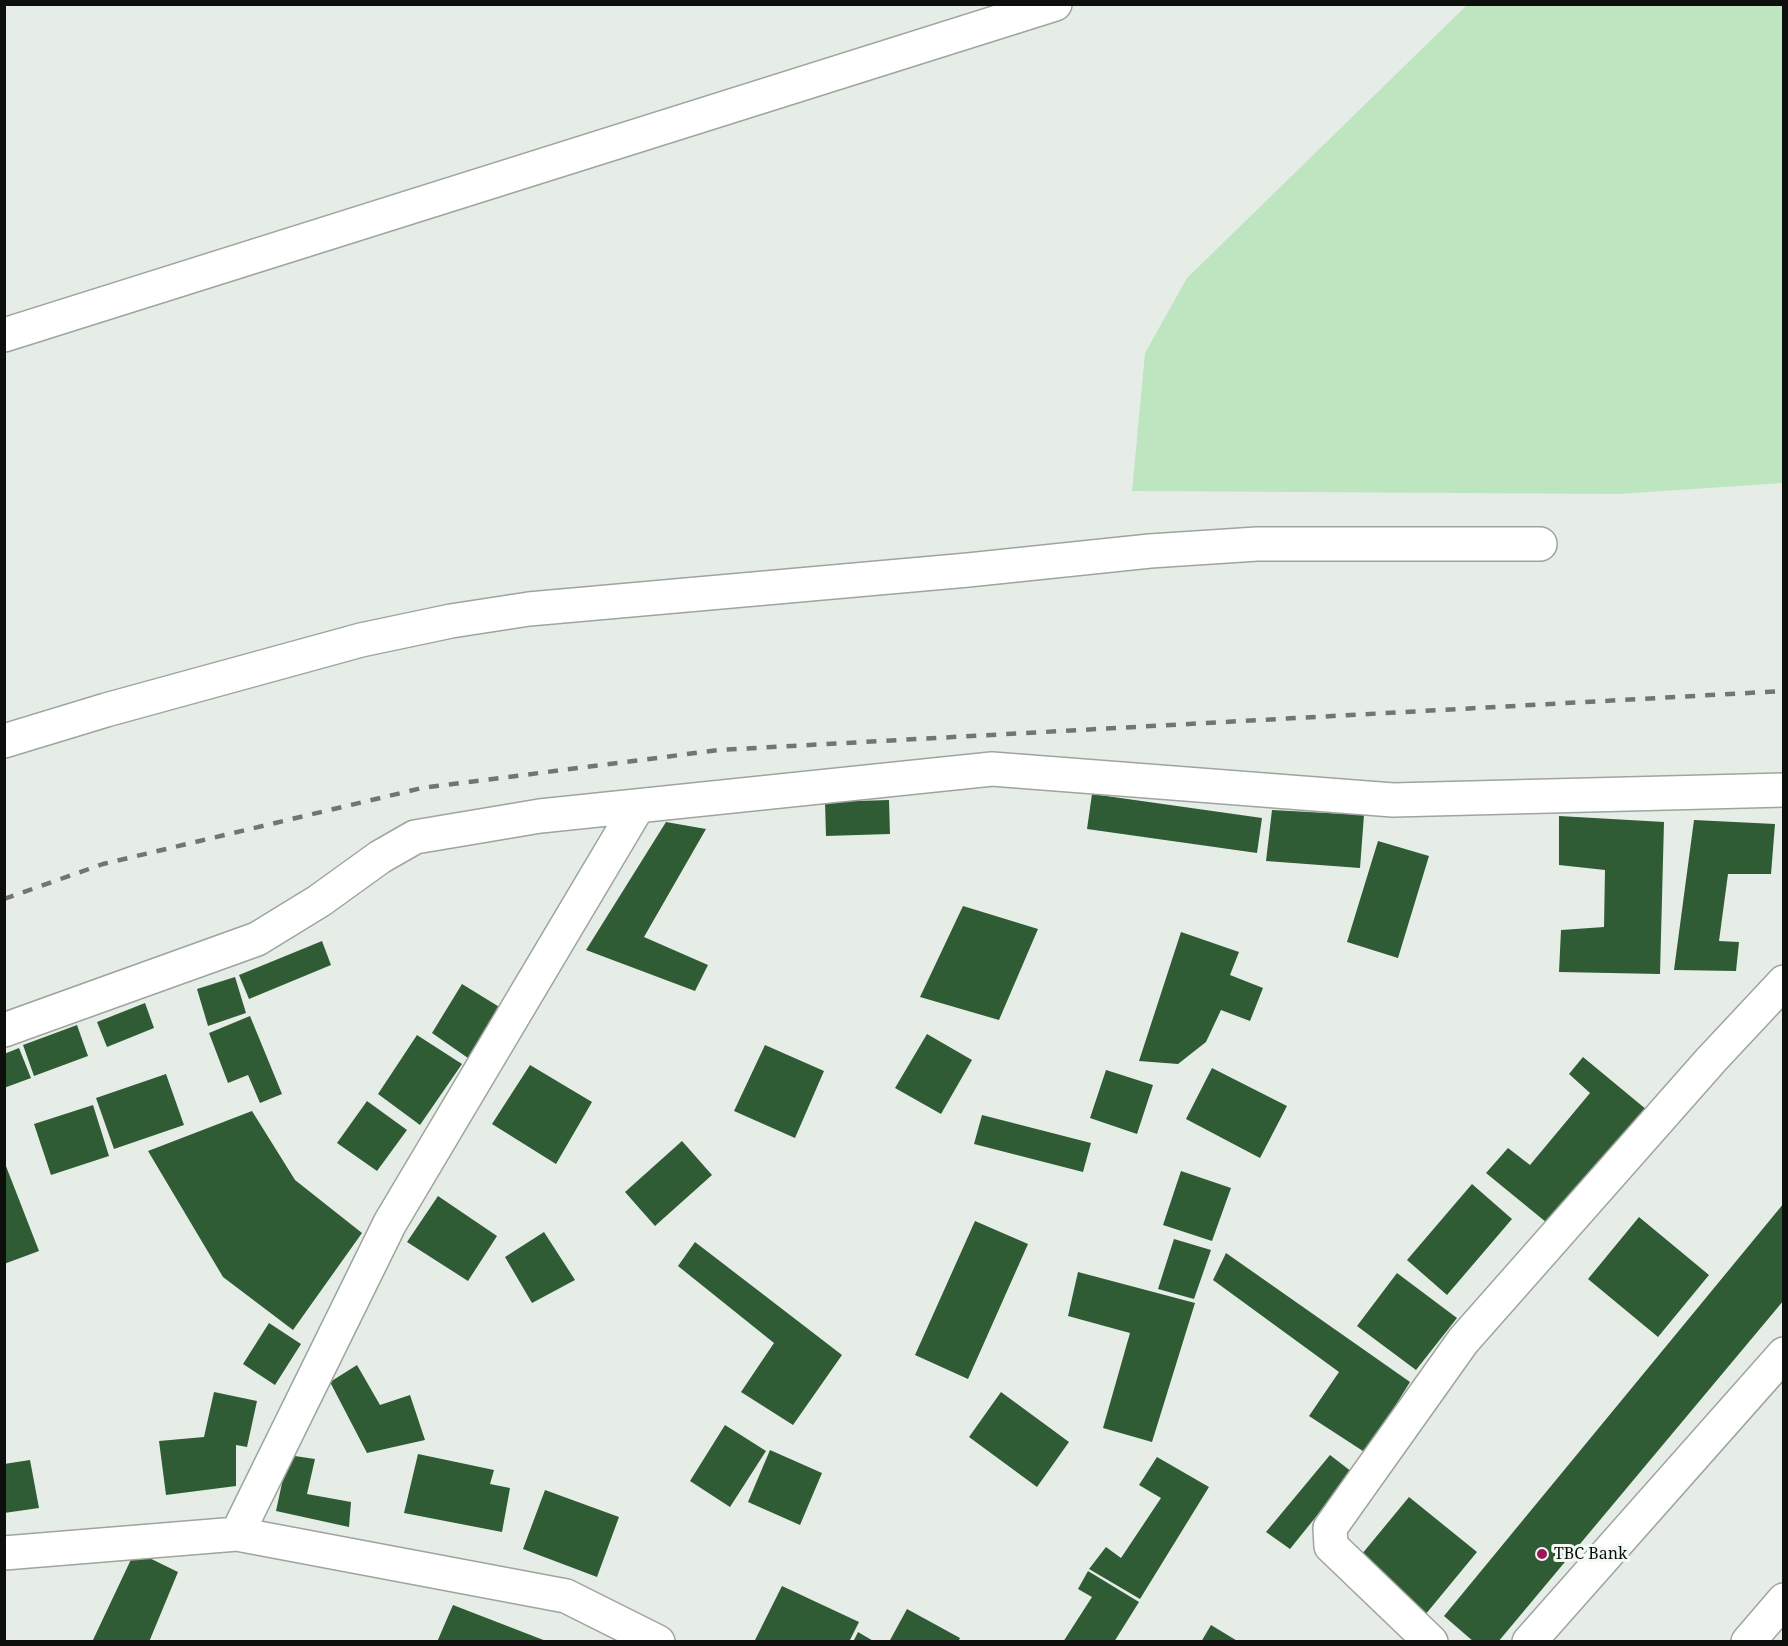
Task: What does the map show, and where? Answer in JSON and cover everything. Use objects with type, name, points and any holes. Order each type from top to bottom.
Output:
[{"type":"street","points":[[4,335],[1055,4]]},
{"type":"street","points":[[4,741],[117,707],[361,640],[452,621],[529,609],[968,570],[1150,551],[1257,544],[1540,544]]},
{"type":"street","points":[[4,1030],[257,939],[319,901],[380,856],[415,837],[540,816],[992,769],[1393,800],[1784,790]]},
{"type":"street","points":[[237,1534],[390,1223],[638,806]]},
{"type":"street","points":[[1431,1641],[1331,1546],[1330,1528],[1463,1341],[1711,1060],[1784,982]]},
{"type":"street","points":[[1529,1641],[1784,1354]]},
{"type":"street","points":[[4,1553],[237,1534],[566,1596],[658,1641]]},
{"type":"street","points":[[1748,1641],[1784,1600]]},
{"type":"green space","points":[[1468,4],[1783,5],[1783,483],[1619,494],[1132,491],[1145,353],[1187,278]]},
{"type":"building","points":[[1092,794],[1262,818],[1257,853],[1087,829]]},
{"type":"building","points":[[889,800],[890,834],[826,836],[825,802]]},
{"type":"building","points":[[1272,810],[1364,815],[1360,868],[1266,861]]},
{"type":"building","points":[[1559,816],[1664,822],[1660,974],[1559,972],[1561,930],[1604,927],[1605,870],[1559,865]]},
{"type":"building","points":[[1694,820],[1775,824],[1771,874],[1728,874],[1719,941],[1739,942],[1736,971],[1674,970]]},
{"type":"building","points":[[666,822],[706,829],[644,937],[708,965],[695,991],[586,950]]},
{"type":"building","points":[[1378,841],[1429,856],[1398,958],[1347,942]]},
{"type":"building","points":[[963,906],[1038,929],[999,1020],[920,997]]},
{"type":"building","points":[[1181,932],[1239,952],[1230,975],[1263,988],[1250,1021],[1221,1010],[1206,1042],[1178,1064],[1139,1061]]},
{"type":"building","points":[[322,941],[331,965],[249,999],[239,975]]},
{"type":"building","points":[[235,977],[246,1013],[208,1026],[197,989]]},
{"type":"building","points":[[462,984],[501,1008],[468,1058],[432,1033]]},
{"type":"building","points":[[145,1003],[154,1028],[107,1047],[97,1022]]},
{"type":"building","points":[[250,1016],[282,1094],[260,1103],[248,1075],[228,1083],[209,1033]]},
{"type":"building","points":[[77,1025],[88,1056],[34,1076],[23,1045]]},
{"type":"building","points":[[927,1034],[972,1060],[941,1114],[895,1088]]},
{"type":"building","points":[[417,1035],[462,1064],[420,1125],[378,1094]]},
{"type":"building","points":[[765,1045],[824,1071],[795,1138],[734,1111]]},
{"type":"building","points":[[19,1048],[31,1078],[4,1088],[4,1054]]},
{"type":"building","points":[[1583,1057],[1647,1110],[1552,1227],[1486,1173],[1508,1148],[1530,1165],[1590,1093],[1569,1074]]},
{"type":"building","points":[[530,1065],[592,1102],[556,1164],[492,1124]]},
{"type":"building","points":[[1212,1068],[1287,1106],[1260,1158],[1186,1119]]},
{"type":"building","points":[[1106,1070],[1153,1085],[1137,1134],[1090,1118]]},
{"type":"building","points":[[166,1074],[184,1125],[114,1149],[96,1098]]},
{"type":"building","points":[[367,1101],[407,1130],[377,1171],[337,1143]]},
{"type":"building","points":[[93,1105],[109,1156],[51,1175],[34,1124]]},
{"type":"building","points":[[252,1111],[295,1180],[362,1233],[293,1330],[223,1277],[148,1151]]},
{"type":"building","points":[[982,1115],[1091,1143],[1083,1172],[974,1144]]},
{"type":"building","points":[[682,1141],[712,1175],[655,1226],[625,1192]]},
{"type":"building","points":[[4,1161],[39,1251],[4,1264]]},
{"type":"building","points":[[1181,1171],[1231,1188],[1212,1241],[1163,1225]]},
{"type":"building","points":[[1472,1184],[1512,1219],[1447,1295],[1407,1260]]},
{"type":"building","points":[[438,1196],[497,1236],[468,1281],[407,1242]]},
{"type":"building","points":[[1784,1203],[1784,1300],[1498,1642],[1474,1642],[1444,1616]]},
{"type":"building","points":[[1639,1217],[1709,1275],[1658,1337],[1588,1279]]},
{"type":"building","points":[[975,1221],[1028,1244],[968,1379],[915,1355]]},
{"type":"building","points":[[544,1232],[575,1280],[532,1303],[505,1257]]},
{"type":"building","points":[[1174,1239],[1211,1250],[1194,1299],[1158,1289]]},
{"type":"building","points":[[695,1242],[842,1355],[793,1425],[741,1392],[774,1343],[678,1266]]},
{"type":"building","points":[[1226,1253],[1410,1382],[1366,1453],[1309,1416],[1339,1372],[1213,1280]]},
{"type":"building","points":[[1078,1272],[1195,1303],[1152,1442],[1103,1428],[1130,1333],[1068,1316]]},
{"type":"building","points":[[1397,1273],[1457,1318],[1416,1370],[1357,1326]]},
{"type":"building","points":[[269,1323],[301,1344],[275,1385],[243,1364]]},
{"type":"building","points":[[357,1365],[380,1405],[410,1395],[425,1440],[367,1453],[330,1382]]},
{"type":"building","points":[[214,1392],[257,1401],[247,1447],[236,1445],[236,1486],[166,1495],[159,1441],[204,1437]]},
{"type":"building","points":[[1001,1392],[1069,1442],[1037,1487],[969,1437]]},
{"type":"building","points":[[725,1425],[766,1451],[730,1507],[690,1481]]},
{"type":"building","points":[[770,1450],[822,1473],[800,1525],[748,1502]]},
{"type":"building","points":[[418,1454],[494,1470],[490,1484],[510,1488],[502,1532],[404,1513]]},
{"type":"building","points":[[288,1455],[315,1459],[307,1494],[351,1502],[349,1527],[276,1511]]},
{"type":"building","points":[[1330,1455],[1352,1472],[1290,1549],[1266,1532]]},
{"type":"building","points":[[1157,1457],[1209,1487],[1140,1599],[1089,1569],[1106,1547],[1121,1558],[1161,1498],[1139,1485]]},
{"type":"building","points":[[30,1460],[39,1508],[4,1513],[4,1464]]},
{"type":"building","points":[[545,1490],[619,1517],[597,1577],[523,1549]]},
{"type":"building","points":[[1409,1497],[1477,1552],[1425,1615],[1357,1560]]},
{"type":"building","points":[[135,1551],[178,1572],[149,1642],[92,1642]]},
{"type":"building","points":[[1088,1571],[1139,1602],[1114,1642],[1063,1642],[1092,1597],[1078,1589]]},
{"type":"building","points":[[782,1586],[859,1622],[849,1642],[754,1642]]},
{"type":"building","points":[[453,1605],[546,1641],[546,1642],[437,1642]]},
{"type":"building","points":[[907,1609],[960,1638],[958,1642],[889,1642]]},
{"type":"building","points":[[1211,1625],[1239,1642],[1201,1642]]},
{"type":"building","points":[[858,1632],[875,1642],[853,1642]]},
{"type":"railway","points":[[4,899],[103,864],[422,788],[719,750],[1784,691]]},
{"type":"place","name":"TBC Bank","points":[[1542,1554]]}]
